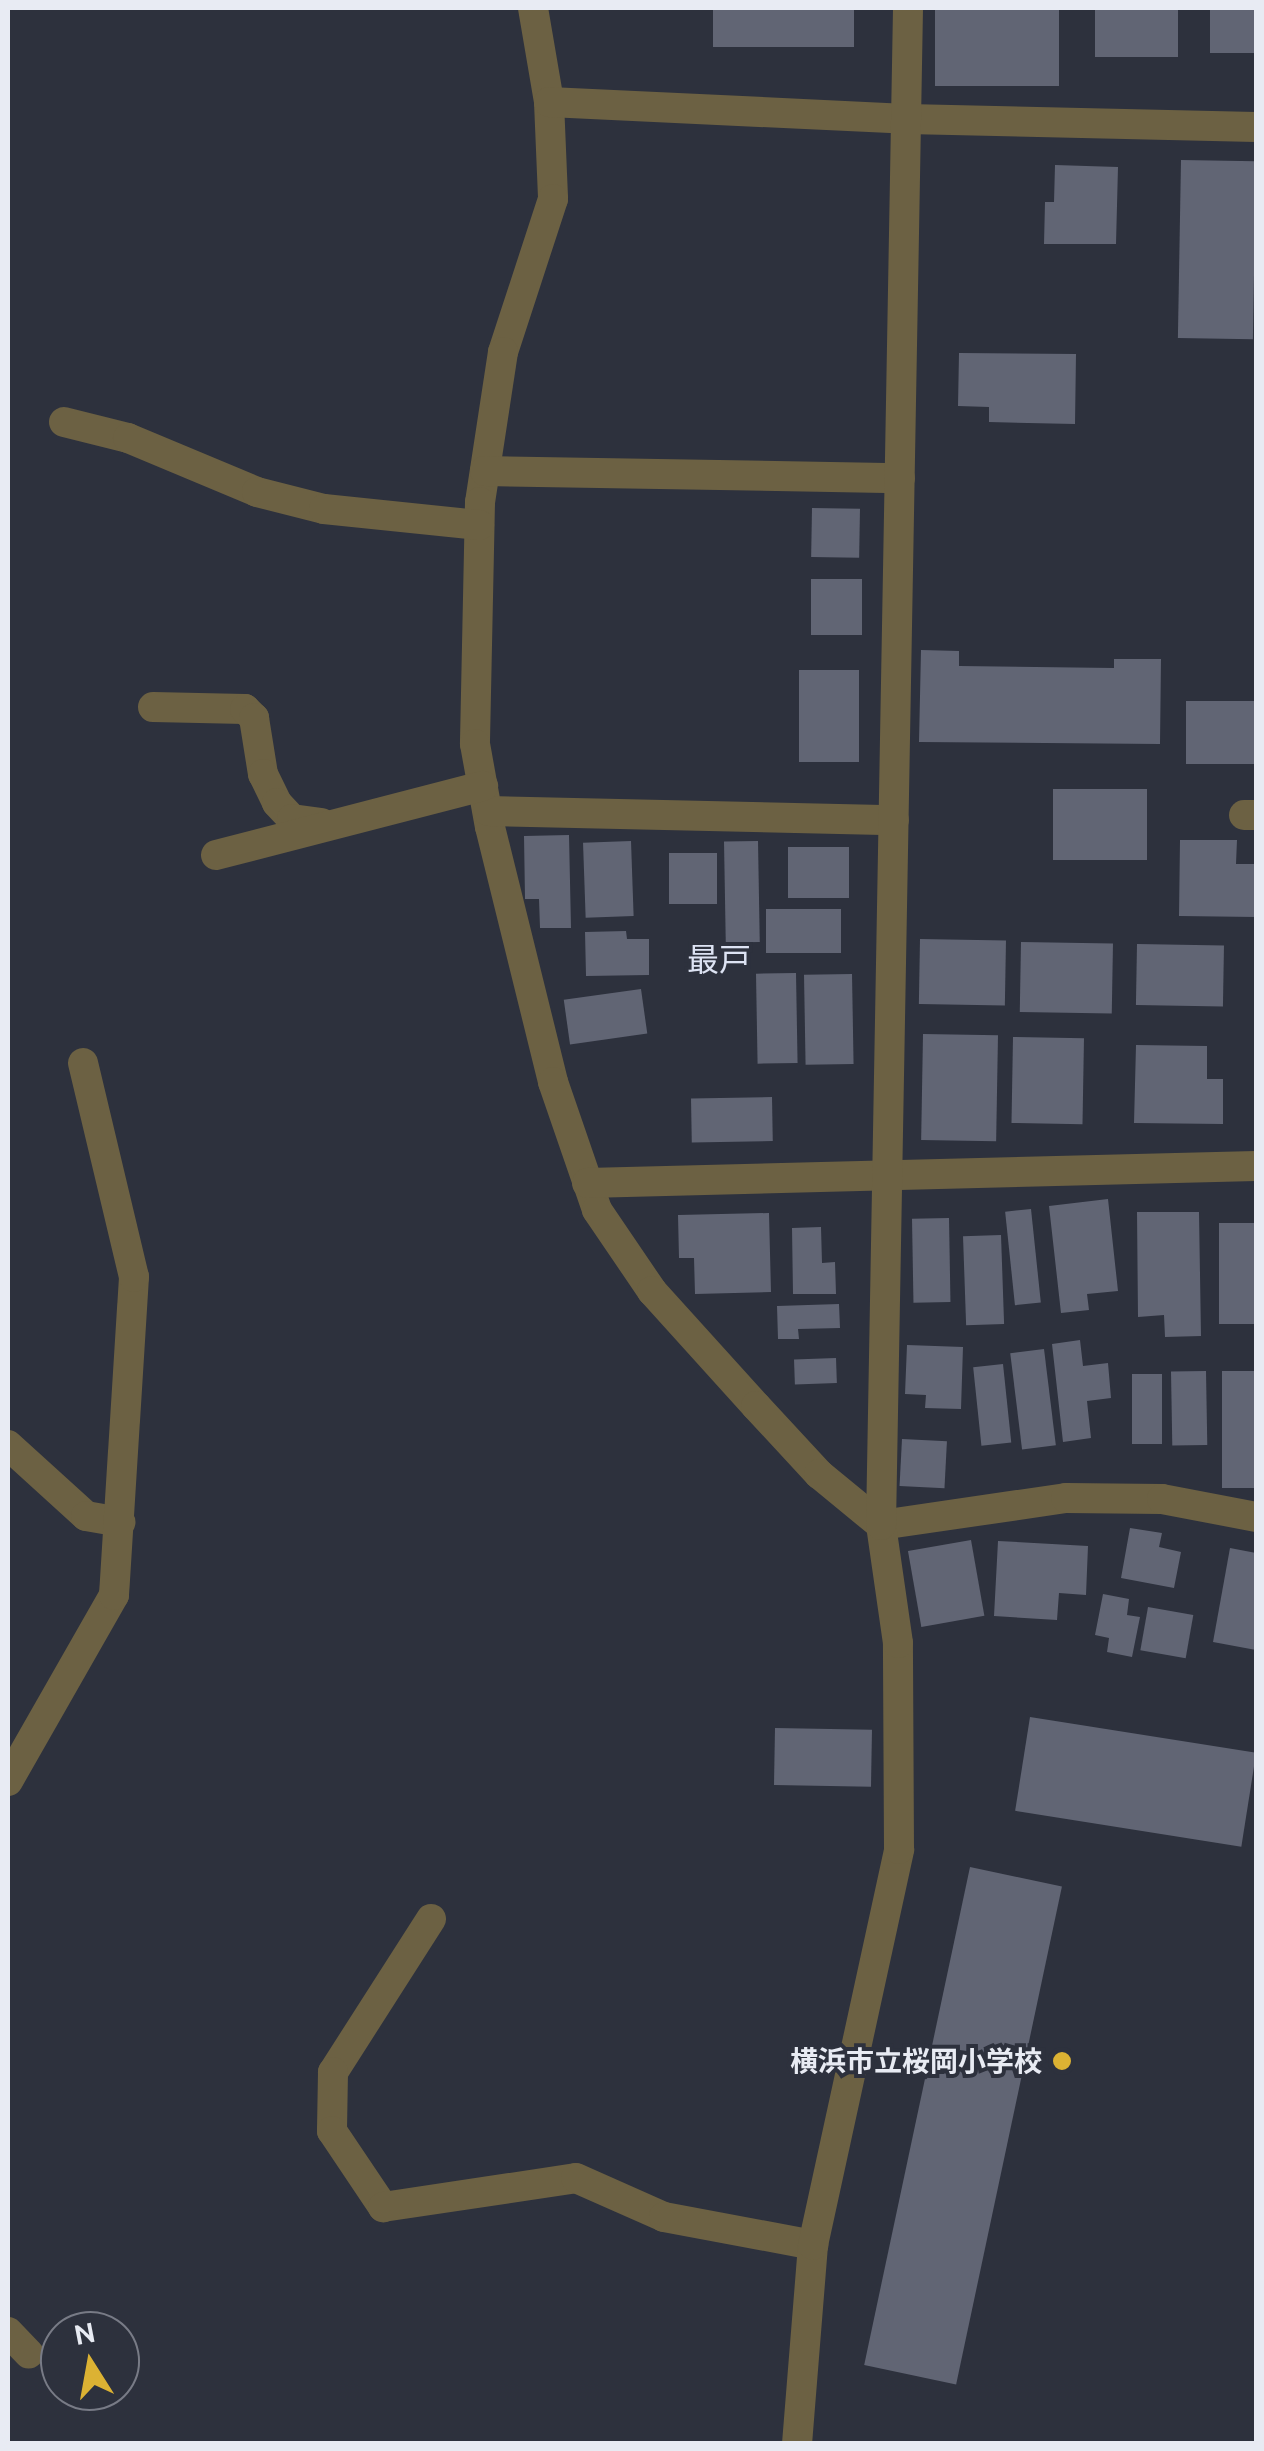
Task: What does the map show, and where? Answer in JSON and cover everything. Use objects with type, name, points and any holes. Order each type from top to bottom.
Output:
[{"type":"street","points":[[533,8],[549,102],[553,198],[503,352],[479,524],[475,744],[553,1082],[596,1210],[652,1291],[820,1474],[881,1525],[1066,1498],[1162,1499],[1256,1516]]},
{"type":"street","points":[[798,2444],[814,2244],[899,1850],[898,1643],[881,1525],[908,8]]},
{"type":"street","points":[[549,102],[907,119],[1256,128]]},
{"type":"street","points":[[64,422],[128,438],[257,492],[324,509],[479,524]]},
{"type":"street","points":[[486,471],[900,478]]},
{"type":"street","points":[[153,707],[245,709],[254,718],[263,774],[278,804],[292,819],[330,824]]},
{"type":"street","points":[[216,855],[330,824],[486,798],[894,820]]},
{"type":"street","points":[[8,1781],[114,1595],[134,1277],[83,1064]]},
{"type":"street","points":[[587,1183],[1256,1166]]},
{"type":"street","points":[[8,1445],[86,1516],[120,1522]]},
{"type":"street","points":[[431,1919],[333,2072],[332,2131],[383,2207],[576,2178],[664,2218],[814,2244]]},
{"type":"street","points":[[8,2332],[29,2354]]},
{"type":"building","points":[[713,8],[854,8],[854,47],[713,47]]},
{"type":"building","points":[[935,8],[1059,8],[1059,86],[935,86]]},
{"type":"building","points":[[1095,8],[1178,8],[1178,57],[1095,57]]},
{"type":"building","points":[[1210,8],[1256,8],[1256,53],[1210,53]]},
{"type":"building","points":[[1181,160],[1256,161],[1253,339],[1178,338]]},
{"type":"building","points":[[1055,165],[1118,167],[1116,244],[1044,244],[1045,202],[1054,202]]},
{"type":"building","points":[[959,353],[1076,354],[1075,424],[989,422],[989,407],[958,406]]},
{"type":"building","points":[[812,508],[860,509],[859,558],[811,557]]},
{"type":"building","points":[[811,579],[862,579],[862,635],[811,635]]},
{"type":"building","points":[[921,650],[959,651],[959,666],[1114,668],[1114,659],[1161,659],[1160,744],[919,742]]},
{"type":"building","points":[[799,670],[859,670],[859,762],[799,762]]},
{"type":"building","points":[[1186,701],[1256,701],[1256,764],[1186,764]]},
{"type":"building","points":[[1053,789],[1147,789],[1147,860],[1053,860]]},
{"type":"building","points":[[569,835],[571,928],[540,928],[539,899],[525,899],[524,836]]},
{"type":"building","points":[[1180,840],[1237,840],[1236,864],[1256,864],[1256,917],[1179,916]]},
{"type":"building","points":[[631,841],[634,916],[586,918],[583,843]]},
{"type":"building","points":[[758,841],[760,942],[726,943],[724,842]]},
{"type":"building","points":[[788,847],[849,847],[849,898],[788,898]]},
{"type":"building","points":[[669,853],[717,853],[717,904],[669,904]]},
{"type":"building","points":[[766,909],[841,909],[841,953],[766,953]]},
{"type":"building","points":[[626,931],[627,939],[649,939],[649,975],[586,976],[585,932]]},
{"type":"building","points":[[920,939],[1006,941],[1005,1005],[919,1004]]},
{"type":"building","points":[[1021,942],[1113,944],[1112,1014],[1020,1012]]},
{"type":"building","points":[[1137,944],[1224,946],[1223,1007],[1136,1005]]},
{"type":"building","points":[[796,973],[798,1063],[758,1064],[756,974]]},
{"type":"building","points":[[852,974],[854,1064],[806,1065],[804,975]]},
{"type":"building","points":[[641,989],[647,1034],[570,1044],[564,1000]]},
{"type":"building","points":[[923,1034],[998,1035],[996,1141],[921,1140]]},
{"type":"building","points":[[1013,1037],[1084,1038],[1082,1124],[1011,1123]]},
{"type":"building","points":[[1136,1045],[1207,1046],[1207,1079],[1223,1079],[1223,1124],[1134,1123]]},
{"type":"building","points":[[772,1097],[773,1141],[692,1142],[691,1098]]},
{"type":"building","points":[[1108,1199],[1118,1291],[1087,1294],[1089,1310],[1061,1313],[1049,1206]]},
{"type":"building","points":[[1031,1209],[1041,1302],[1015,1305],[1005,1212]]},
{"type":"building","points":[[1137,1212],[1199,1212],[1201,1336],[1165,1337],[1164,1315],[1138,1317]]},
{"type":"building","points":[[769,1213],[771,1292],[695,1294],[694,1258],[679,1258],[678,1215]]},
{"type":"building","points":[[949,1218],[950,1302],[913,1303],[912,1219]]},
{"type":"building","points":[[1219,1223],[1256,1223],[1256,1324],[1219,1324]]},
{"type":"building","points":[[821,1227],[822,1263],[835,1262],[836,1294],[793,1294],[792,1228]]},
{"type":"building","points":[[1001,1235],[1004,1324],[966,1325],[963,1236]]},
{"type":"building","points":[[839,1304],[840,1328],[798,1329],[799,1339],[778,1339],[777,1306]]},
{"type":"building","points":[[1080,1340],[1083,1366],[1108,1363],[1111,1398],[1087,1401],[1091,1438],[1063,1442],[1052,1344]]},
{"type":"building","points":[[907,1345],[963,1347],[961,1409],[925,1408],[926,1395],[905,1394]]},
{"type":"building","points":[[1044,1349],[1056,1445],[1022,1449],[1010,1353]]},
{"type":"building","points":[[836,1358],[837,1383],[795,1384],[794,1359]]},
{"type":"building","points":[[1003,1364],[1011,1443],[981,1446],[973,1367]]},
{"type":"building","points":[[1206,1371],[1207,1445],[1172,1446],[1171,1372]]},
{"type":"building","points":[[1222,1371],[1256,1371],[1256,1488],[1222,1488]]},
{"type":"building","points":[[1132,1374],[1162,1374],[1162,1444],[1132,1444]]},
{"type":"building","points":[[902,1439],[947,1441],[944,1488],[900,1486]]},
{"type":"building","points":[[1130,1528],[1162,1533],[1159,1547],[1181,1552],[1174,1588],[1121,1578]]},
{"type":"building","points":[[971,1540],[984,1616],[921,1627],[908,1551]]},
{"type":"building","points":[[998,1541],[1088,1546],[1086,1595],[1059,1593],[1057,1620],[994,1616]]},
{"type":"building","points":[[1230,1548],[1256,1553],[1256,1650],[1213,1642]]},
{"type":"building","points":[[1103,1594],[1129,1599],[1127,1615],[1140,1617],[1132,1657],[1107,1652],[1109,1638],[1095,1635]]},
{"type":"building","points":[[1148,1607],[1193,1615],[1186,1658],[1140,1650]]},
{"type":"building","points":[[1030,1717],[1256,1753],[1241,1847],[1015,1811]]},
{"type":"building","points":[[775,1728],[872,1730],[871,1787],[774,1785]]},
{"type":"building","points":[[970,1867],[1062,1887],[956,2384],[864,2365]]},
{"type":"place","name":"横浜市立桜岡小学校","points":[[1062,2061]]},
{"type":"district","name":"最戸","points":[[719,959]]}]
